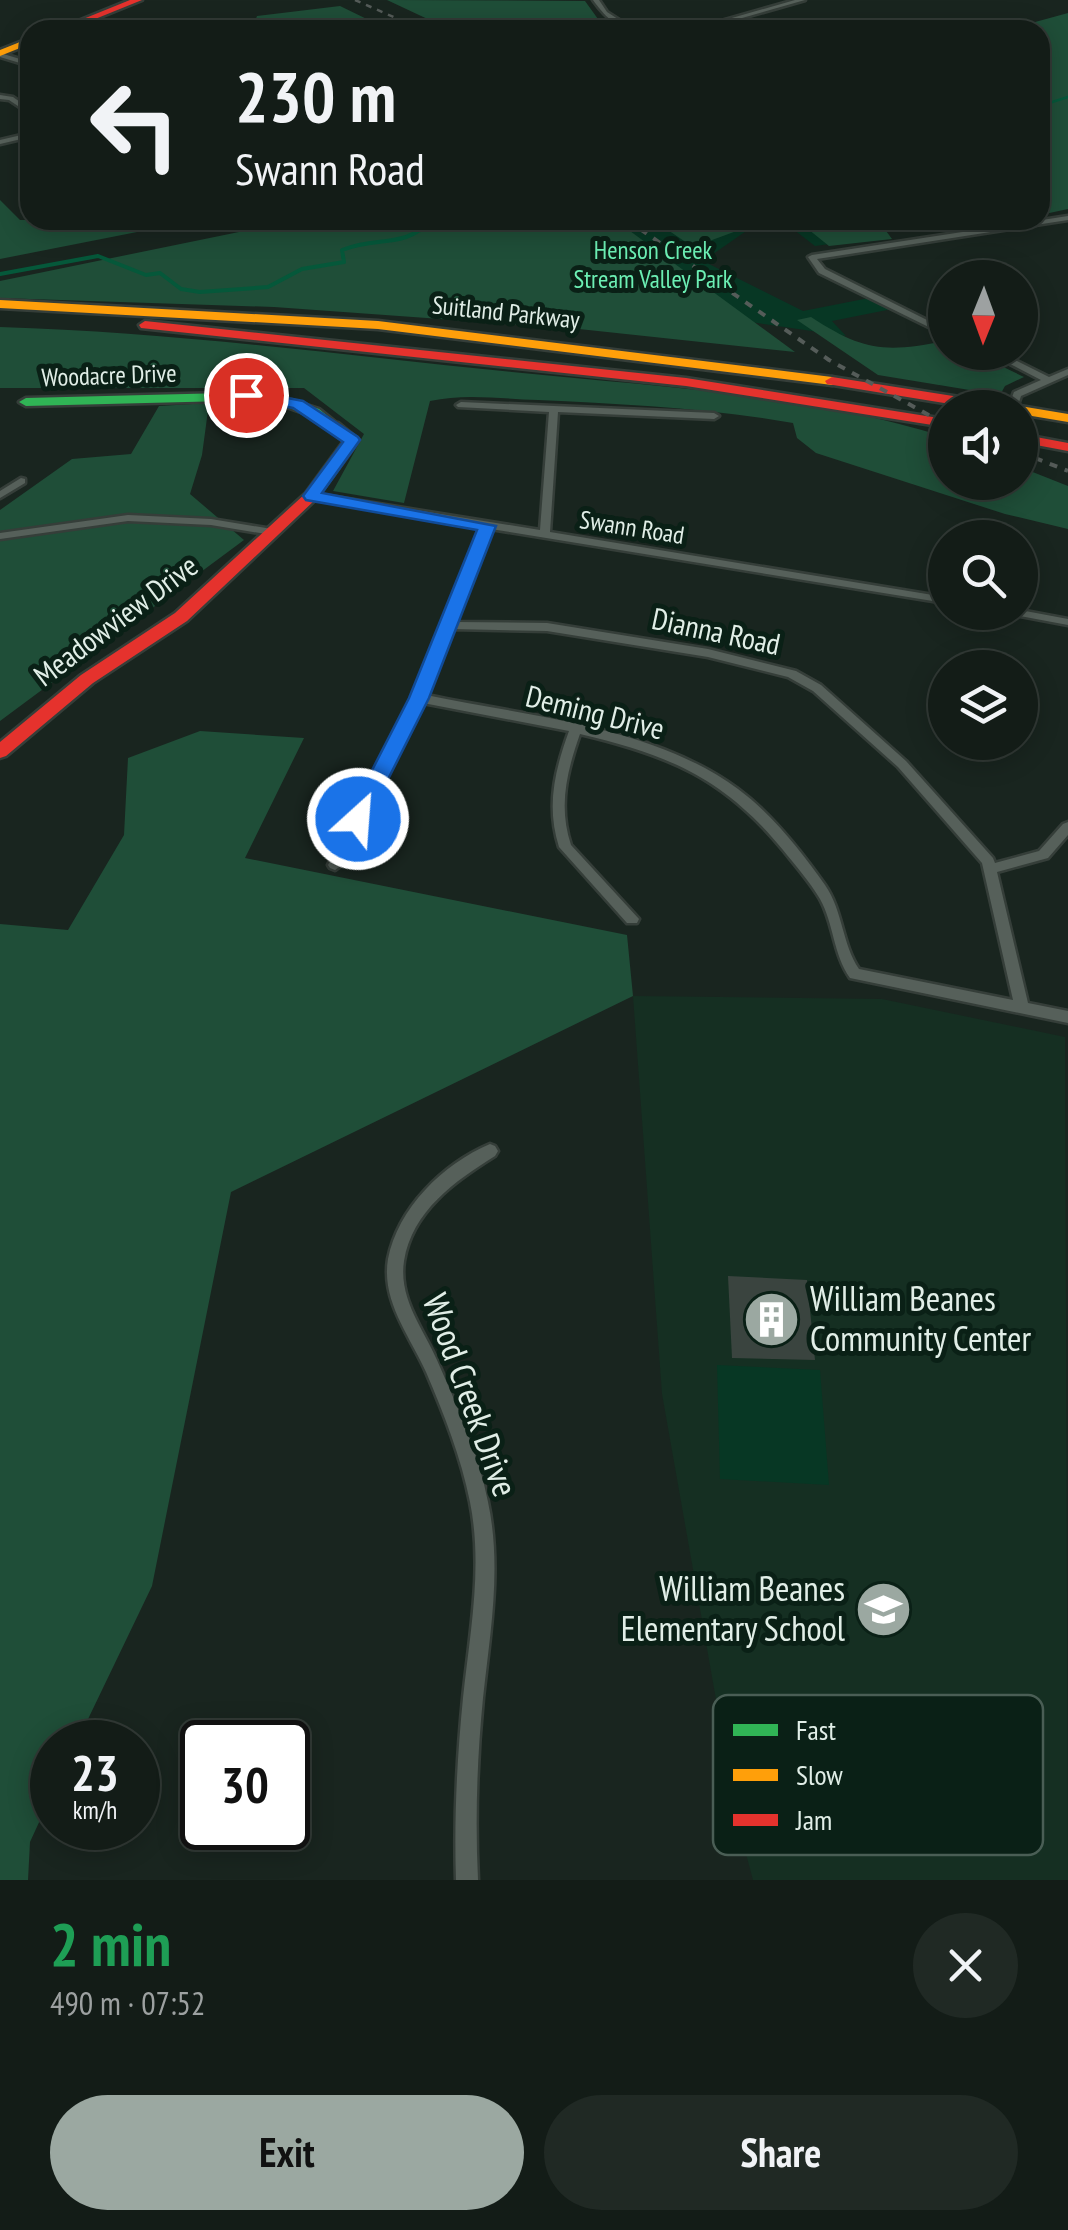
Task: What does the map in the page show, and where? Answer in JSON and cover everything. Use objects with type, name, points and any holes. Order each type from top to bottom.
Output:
[{"type":"main road","points":[[86,20],[138,0]]},
{"type":"main road","points":[[103,20],[154,0]]},
{"type":"main road","name":"Suitland Parkway","points":[[0,304],[216,312],[478,334],[736,365],[928,396]]},
{"type":"main road","name":"Suitland Parkway","points":[[0,316],[196,329],[618,374],[928,419]]},
{"type":"main road","name":"Woodacre Drive","points":[[26,402],[246,395],[298,404],[352,440],[312,496]]},
{"type":"main road","points":[[1038,413],[1068,418]]},
{"type":"main road","points":[[1038,441],[1068,447]]},
{"type":"main road","name":"Meadowview Drive","points":[[0,752],[87,679],[181,618],[312,496]]},
{"type":"street","points":[[596,0],[617,20]]},
{"type":"street","points":[[729,20],[802,0]]},
{"type":"street","points":[[928,324],[840,281],[816,267],[812,257],[989,230]]},
{"type":"street","points":[[1026,370],[1046,380]]},
{"type":"street","points":[[1025,390],[1068,372]]},
{"type":"street","points":[[461,405],[714,416]]},
{"type":"street","points":[[545,535],[554,409]]},
{"type":"street","points":[[0,495],[20,482]]},
{"type":"street","name":"Swann Road","points":[[312,496],[928,597]]},
{"type":"street","points":[[0,536],[128,518],[211,522],[272,532]]},
{"type":"street","points":[[335,865],[419,698],[487,526]]},
{"type":"street","points":[[1038,616],[1068,622]]},
{"type":"street","name":"Dianna Road","points":[[447,625],[547,627],[708,653],[792,674],[816,688],[902,764],[958,822],[991,870],[1022,1008]]},
{"type":"street","name":"Deming Drive","points":[[419,698],[575,731],[676,758],[732,790],[774,832],[830,903],[852,972],[1022,1008]]},
{"type":"street","points":[[575,731],[558,788],[559,833],[564,847],[632,919]]},
{"type":"street","points":[[991,870],[1043,856],[1068,827]]},
{"type":"street","points":[[1022,1008],[1068,1017]]},
{"type":"street","name":"Wood Creek Drive","points":[[467,1880],[464,1820],[486,1562],[482,1516],[468,1462],[430,1364],[406,1320],[395,1278],[402,1236],[416,1209],[490,1151]]},
{"type":"shaded area","name":"William Beanes Elementary School","points":[[633,996],[882,999],[1065,1037],[1068,1880],[753,1880],[746,1855],[1043,1855],[1043,1695],[715,1695],[662,1394]]},
{"type":"green space","points":[[387,0],[585,1],[598,19],[585,20],[430,20]]},
{"type":"green space","points":[[340,6],[369,20],[256,20],[257,16]]},
{"type":"green space","points":[[1068,13],[1068,209],[1050,213],[1050,20],[1042,20]]},
{"type":"green space","points":[[0,200],[20,220],[20,230],[147,230],[0,259]]},
{"type":"green space","name":"Henson Creek Stream Valley Park","points":[[248,230],[629,230],[795,352],[579,329],[274,307],[0,298],[0,281]]},
{"type":"green space","name":"Henson Creek Stream Valley Park","points":[[468,230],[748,230],[703,261],[803,311],[869,298],[892,309],[832,321],[846,336],[716,317]]},
{"type":"green space","points":[[668,230],[739,230],[693,247]]},
{"type":"green space","points":[[794,230],[886,230],[889,236],[815,246]]},
{"type":"green space","points":[[809,230],[885,230],[892,239],[829,246]]},
{"type":"green space","points":[[811,317],[845,337],[875,346],[928,344],[928,370],[1009,370],[1024,377],[1003,390],[970,390],[878,375],[797,320]]},
{"type":"green space","points":[[0,327],[256,345],[731,394],[839,410],[928,432],[928,489],[816,453],[797,438],[793,423],[698,410],[470,397],[430,401],[404,503],[333,491],[364,434],[304,388],[0,388]]},
{"type":"green space","points":[[209,403],[202,455],[190,494],[244,540],[0,721],[0,510],[72,459],[131,454],[159,406]]},
{"type":"green space","points":[[1038,474],[1068,486],[1068,529],[962,500],[1038,500]]},
{"type":"green space","points":[[200,731],[304,738],[245,858],[627,935],[633,996],[231,1192],[152,1586],[88,1720],[30,1720],[28,1880],[0,1880],[0,924],[68,930],[124,835],[128,758]]},
{"type":"green space","points":[[717,1365],[820,1370],[829,1485],[720,1479]]},
{"type":"building","name":"William Beanes Community Center","points":[[728,1276],[807,1280],[815,1360],[732,1358]]},
{"type":"waterway","points":[[1050,103],[1068,97]]},
{"type":"waterway","points":[[0,274],[98,256],[146,275],[160,273],[181,289],[200,292],[268,287],[302,269],[344,262],[342,250],[400,239],[419,230]]},
{"type":"railway","points":[[355,0],[400,20]]},
{"type":"railway","points":[[641,230],[829,360],[928,415]]},
{"type":"railway","points":[[1038,459],[1068,471]]},
{"type":"traffic: fast","points":[[26,402],[268,396],[314,412],[333,426]]},
{"type":"traffic: slow","points":[[0,53],[20,45]]},
{"type":"traffic: slow","points":[[0,304],[378,325],[832,381]]},
{"type":"traffic: slow","points":[[1038,413],[1068,418]]},
{"type":"traffic: jam","points":[[86,20],[138,0]]},
{"type":"traffic: jam","points":[[145,325],[686,382],[928,420]]},
{"type":"traffic: jam","points":[[832,381],[928,396]]},
{"type":"traffic: jam","points":[[0,752],[87,679],[181,617],[311,496],[352,440],[333,426]]},
{"type":"traffic: jam","points":[[1038,441],[1068,447]]},
{"type":"place","name":"William Beanes Community Center","points":[[771,1319]]},
{"type":"place","name":"William Beanes Elementary School","points":[[884,1609]]},
{"type":"route","points":[[246,395],[298,404],[352,440],[312,496],[487,526],[419,698],[358,819]]}]
